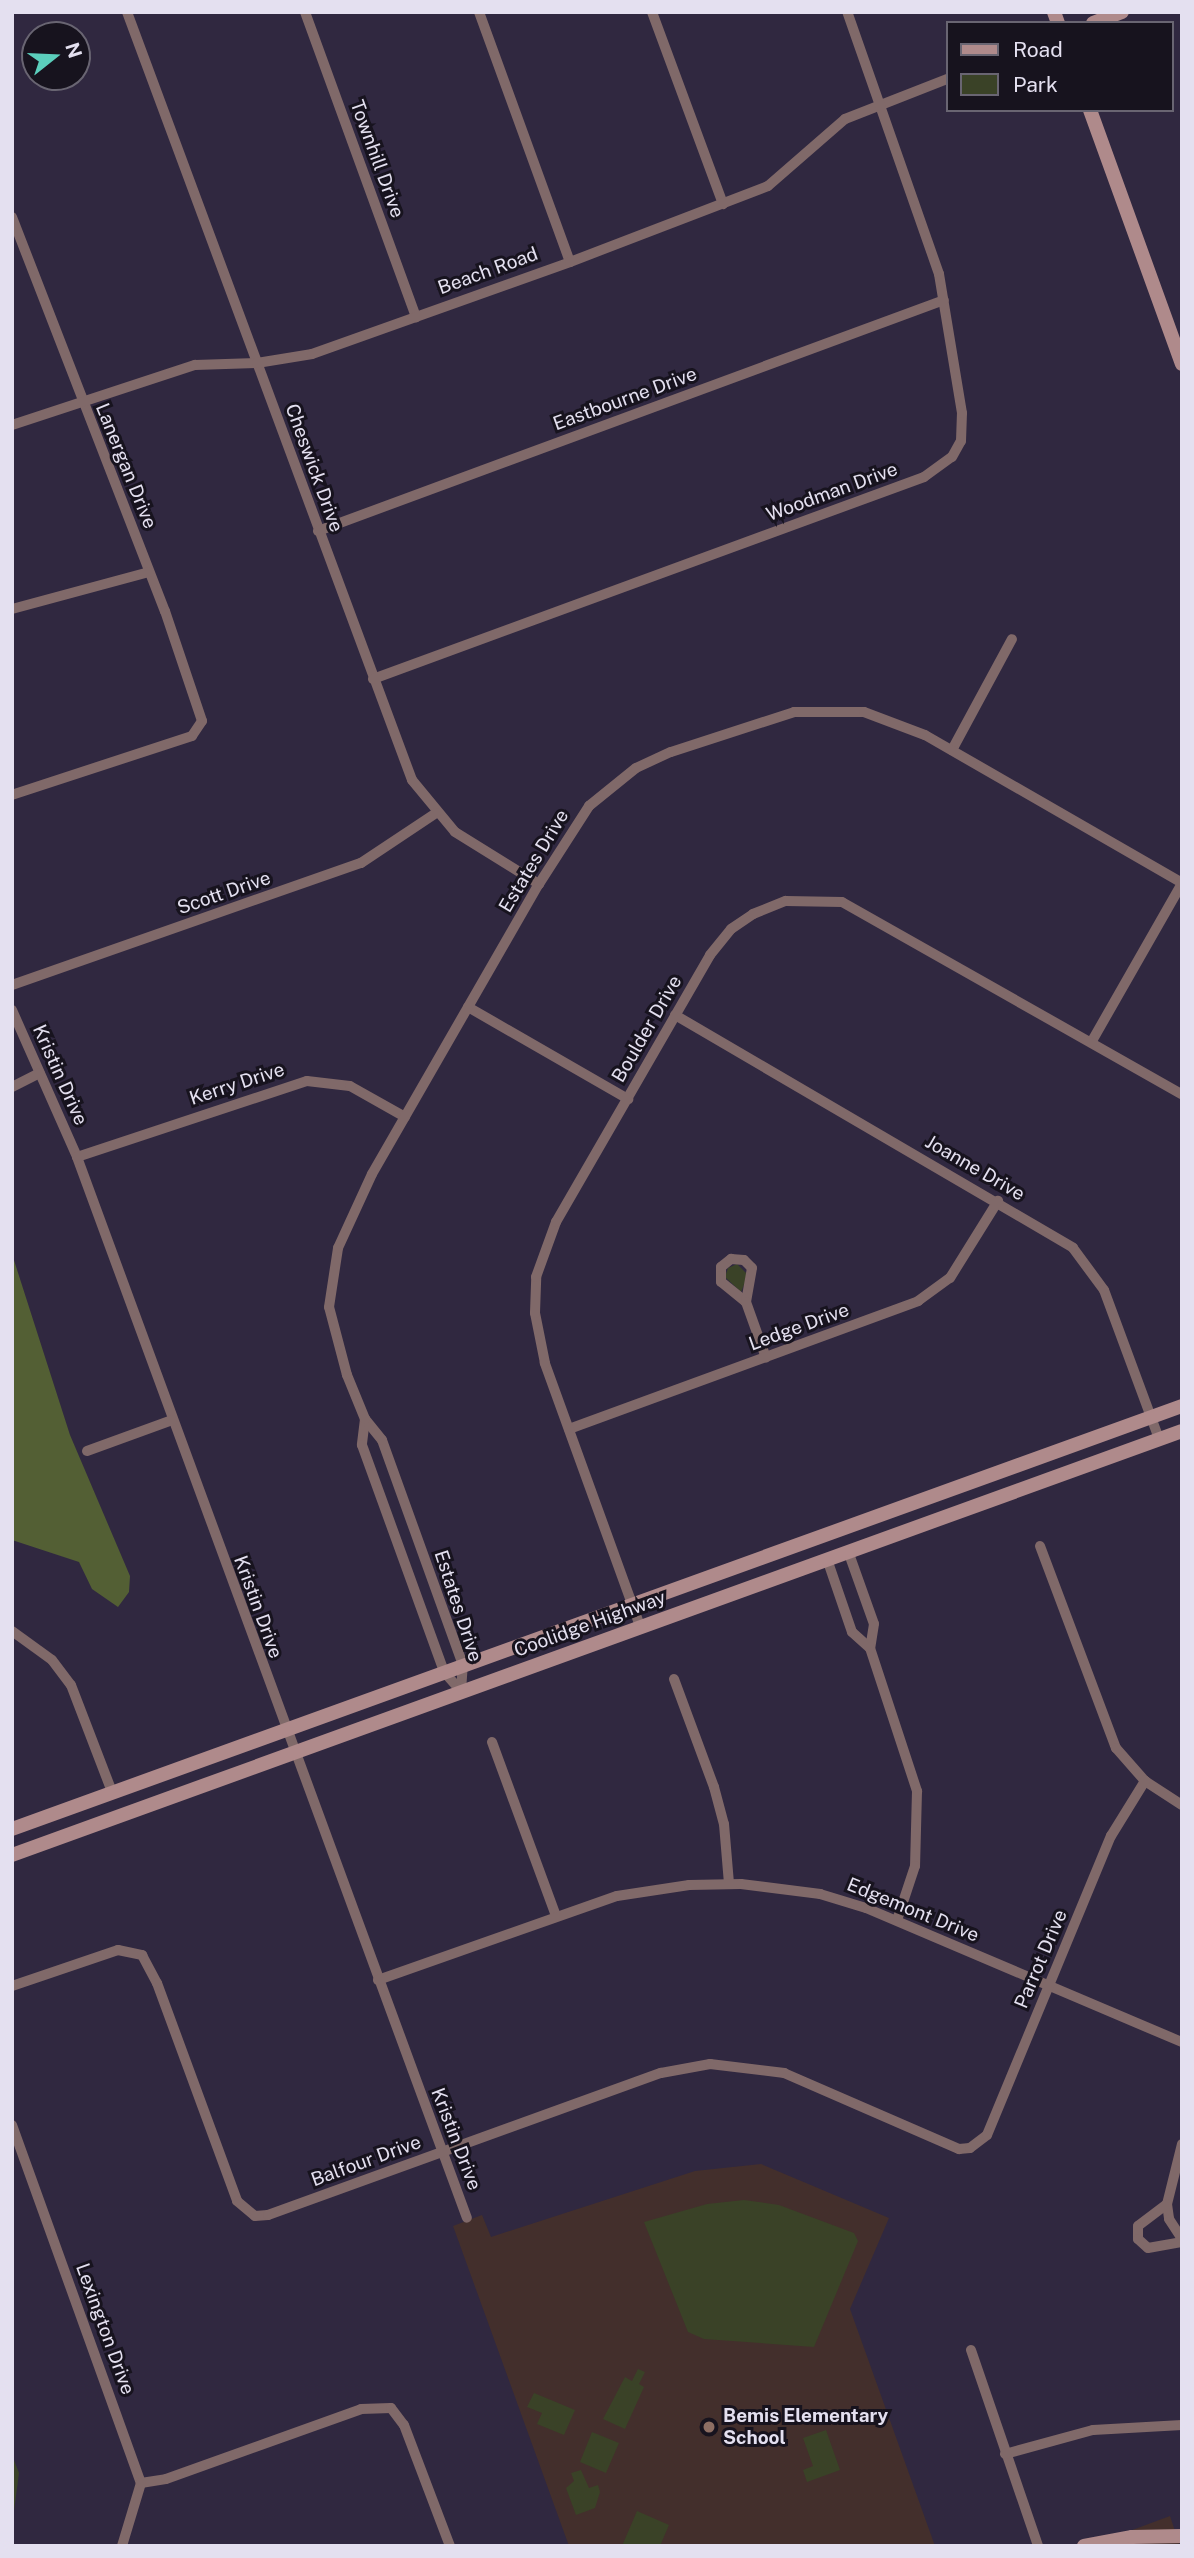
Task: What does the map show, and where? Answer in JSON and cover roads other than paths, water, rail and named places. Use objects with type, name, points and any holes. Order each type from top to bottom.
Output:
[{"type":"main road","points":[[1098,21],[1122,12]]},
{"type":"main road","points":[[1091,112],[1177,334],[1180,356]]},
{"type":"main road","name":"Coolidge Highway","points":[[12,1829],[1182,1406]]},
{"type":"main road","name":"Coolidge Highway","points":[[12,1854],[1182,1431]]},
{"type":"main road","points":[[112,1793],[118,1805],[114,1816]]},
{"type":"main road","points":[[1084,2546],[1132,2537],[1182,2536]]},
{"type":"street","name":"Cheswick Drive","points":[[127,12],[399,752],[436,813],[465,840],[539,884]]},
{"type":"street","name":"Townhill Drive","points":[[305,12],[416,317]]},
{"type":"street","points":[[479,12],[570,262]]},
{"type":"street","points":[[652,12],[723,204]]},
{"type":"street","name":"Woodman Drive","points":[[373,679],[938,470],[958,449],[963,429],[944,300],[932,250],[847,12]]},
{"type":"street","name":"Beach Road","points":[[12,425],[195,365],[257,363],[312,354],[570,262],[723,204],[779,179],[834,126],[881,103],[946,79]]},
{"type":"street","name":"Lanergan Drive","points":[[12,217],[200,709],[200,729],[182,739],[12,795]]},
{"type":"street","name":"Eastbourne Drive","points":[[318,531],[944,300]]},
{"type":"street","points":[[12,609],[149,572]]},
{"type":"street","points":[[952,750],[1012,639]]},
{"type":"street","name":"Estates Drive","points":[[461,1691],[463,1665],[382,1440],[365,1419],[329,1307],[338,1248],[405,1116],[576,822],[616,782],[671,752],[775,717],[808,709],[864,712],[891,719],[952,750],[1182,883]]},
{"type":"street","name":"Scott Drive","points":[[12,985],[361,863],[436,813]]},
{"type":"street","points":[[1092,1041],[1182,883]]},
{"type":"street","name":"Boulder Drive","points":[[640,1626],[539,1342],[536,1277],[556,1222],[716,947],[742,921],[775,904],[821,898],[862,910],[1182,1094]]},
{"type":"street","points":[[468,1007],[628,1099]]},
{"type":"street","name":"Kristin Drive","points":[[12,1010],[76,1157],[284,1730],[467,2218]]},
{"type":"street","name":"Joanne Drive","points":[[676,1015],[1060,1238],[1088,1264],[1104,1290],[1159,1439]]},
{"type":"street","points":[[12,1087],[40,1073]]},
{"type":"street","name":"Kerry Drive","points":[[76,1157],[307,1081],[350,1086],[405,1116]]},
{"type":"street","name":"Ledge Drive","points":[[569,1429],[918,1301],[939,1289],[971,1250],[998,1201]]},
{"type":"street","points":[[746,1302],[722,1282],[721,1267],[731,1259],[744,1260],[752,1268],[746,1302],[766,1358]]},
{"type":"street","name":"Estates Drive","points":[[365,1419],[362,1445],[444,1672],[461,1691]]},
{"type":"street","points":[[87,1451],[172,1420]]},
{"type":"street","points":[[1040,1546],[1107,1730],[1145,1781],[1182,1805]]},
{"type":"street","points":[[848,1551],[874,1624],[870,1648],[917,1791],[915,1866],[897,1920]]},
{"type":"street","points":[[827,1559],[852,1632],[870,1648]]},
{"type":"street","points":[[12,1631],[52,1660],[71,1685],[112,1793]]},
{"type":"street","points":[[674,1679],[714,1787],[724,1824],[729,1884]]},
{"type":"street","points":[[492,1742],[556,1916]]},
{"type":"street","name":"Parrot Drive","points":[[970,2148],[987,2135],[1111,1836],[1145,1781]]},
{"type":"street","name":"Edgemont Drive","points":[[378,1980],[556,1916],[648,1889],[729,1884],[820,1894],[897,1920],[1182,2042]]},
{"type":"street","name":"Balfour Drive","points":[[12,1986],[118,1950],[142,1955],[157,1983],[237,2201],[247,2213],[268,2215],[660,2073],[722,2064],[784,2073],[959,2148],[970,2148]]},
{"type":"street","name":"Lexington Drive","points":[[12,2125],[141,2483]]},
{"type":"street","points":[[1167,2204],[1138,2226],[1138,2239],[1148,2248],[1182,2240],[1170,2219],[1167,2204],[1182,2144]]},
{"type":"street","points":[[971,2350],[1038,2546]]},
{"type":"street","points":[[122,2546],[141,2483],[166,2479],[361,2409],[391,2407],[404,2425],[450,2546]]},
{"type":"street","points":[[1005,2454],[1093,2430],[1182,2425]]},
{"type":"place","name":"Bemis Elementary School","points":[[709,2427]]}]
